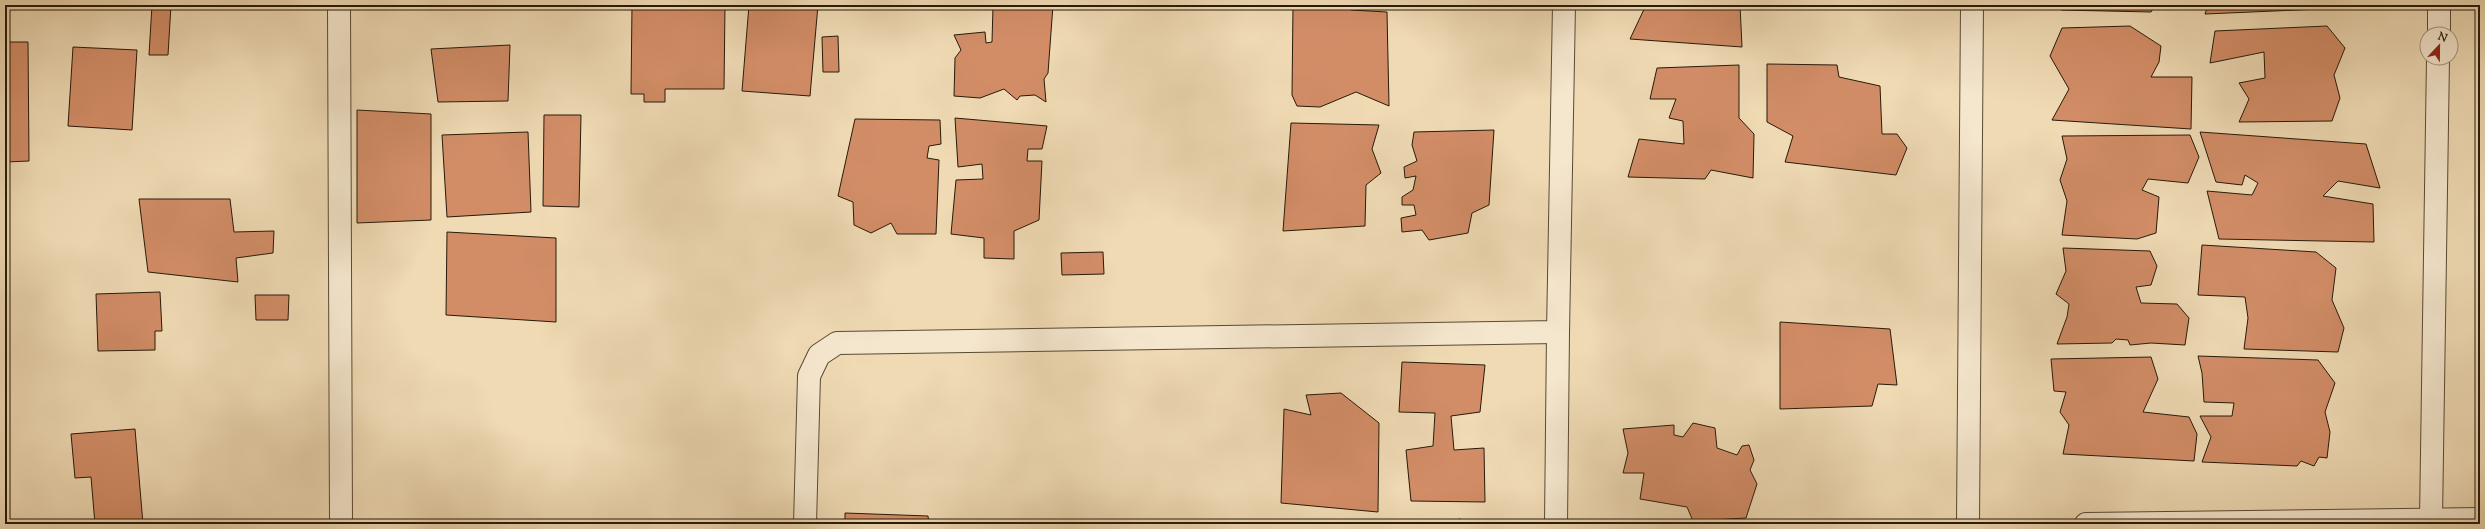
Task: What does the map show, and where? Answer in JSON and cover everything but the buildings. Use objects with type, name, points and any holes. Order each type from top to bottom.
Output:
[{"type":"street","points":[[339,5],[341,524]]},
{"type":"street","points":[[1556,524],[1564,5]]},
{"type":"street","points":[[1968,524],[1972,5]]},
{"type":"street","points":[[2439,5],[2439,26]]},
{"type":"street","points":[[2430,519],[2438,66]]},
{"type":"street","points":[[805,524],[809,376],[819,355],[838,343],[1558,332]]},
{"type":"street","points":[[2086,524],[2480,519]]}]
